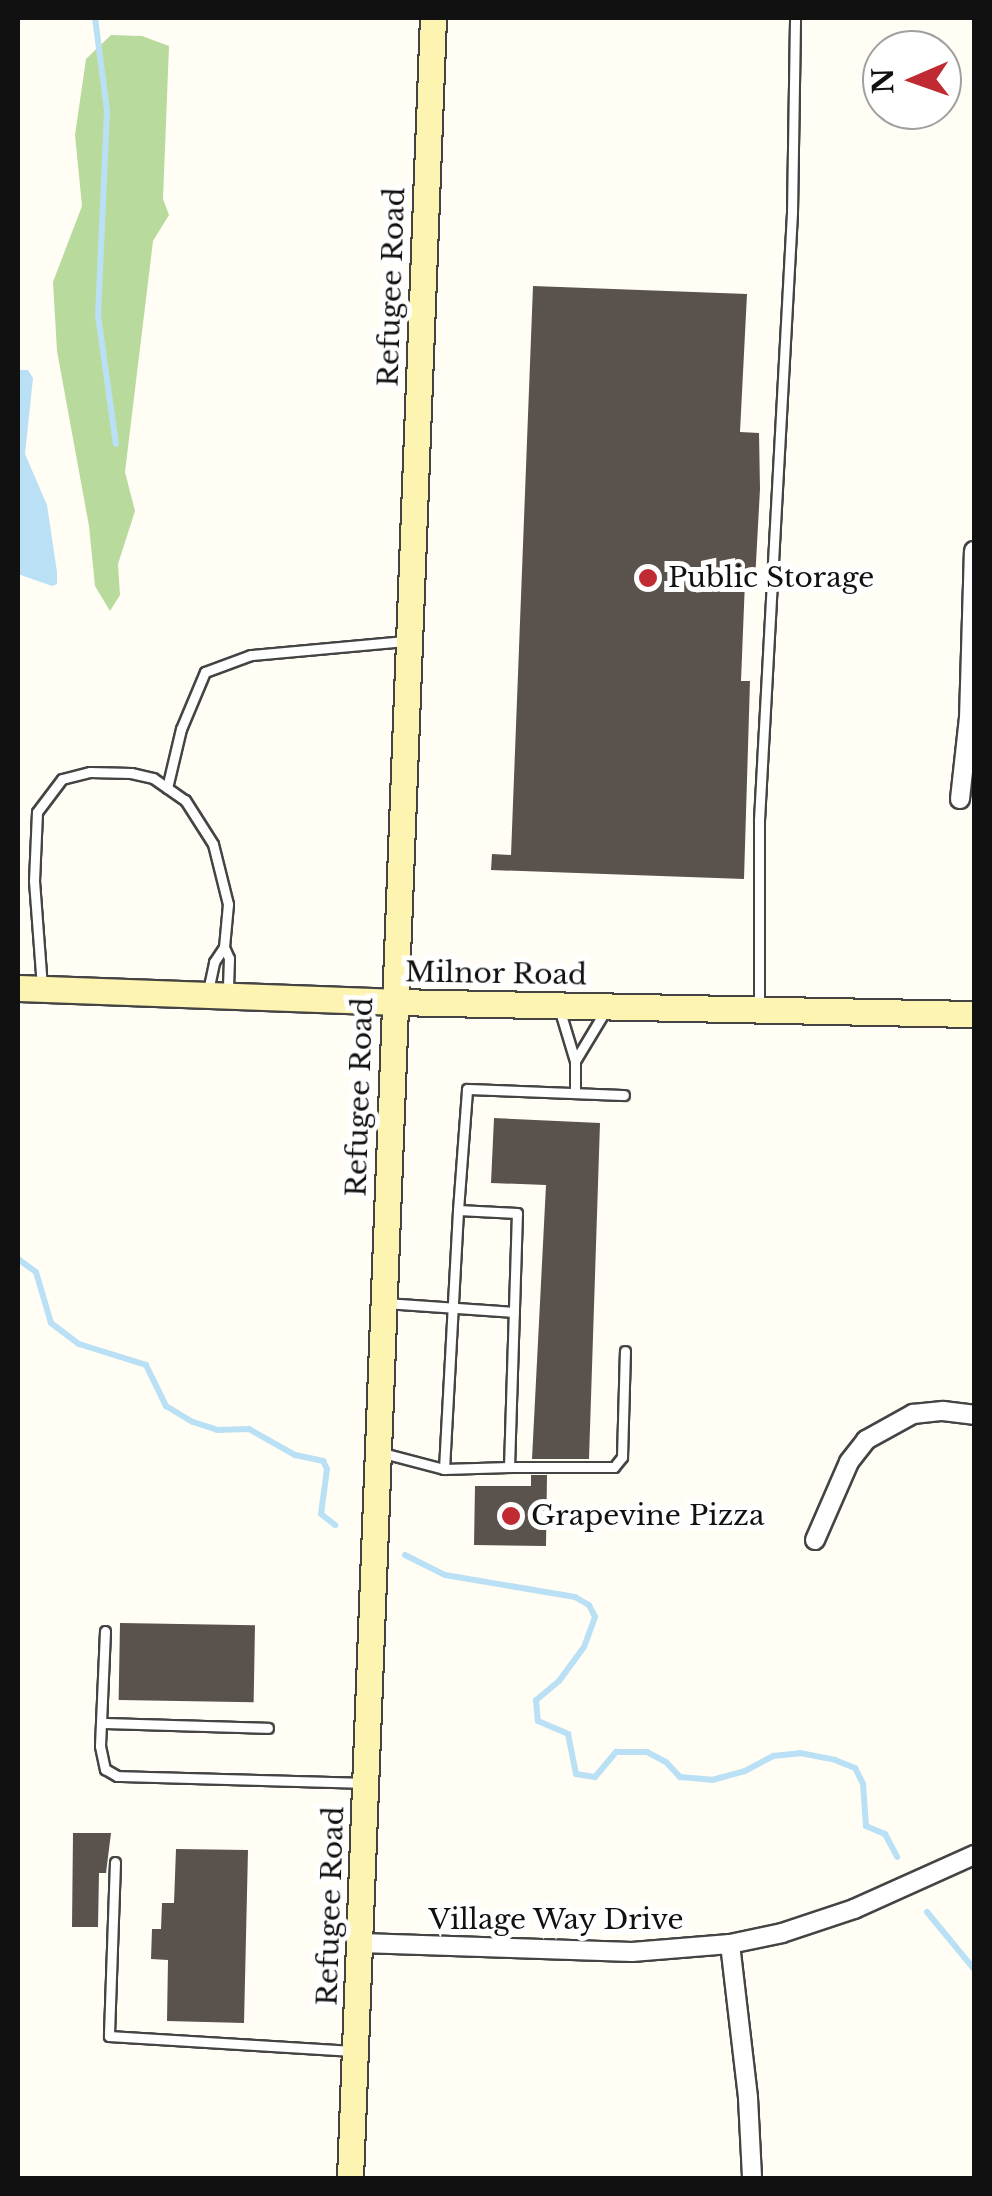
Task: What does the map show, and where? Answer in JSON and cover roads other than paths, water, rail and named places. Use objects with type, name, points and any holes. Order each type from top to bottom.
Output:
[{"type":"main road","name":"Refugee Road","points":[[350,2178],[433,18]]},
{"type":"main road","name":"Milnor Road","points":[[30,988],[394,1002],[974,1014]]},
{"type":"street","points":[[960,799],[969,718],[974,550]]},
{"type":"street","points":[[815,1540],[849,1462],[866,1440],[913,1414],[943,1411],[974,1415]]},
{"type":"street","name":"Village Way Drive","points":[[361,1943],[632,1952],[730,1944],[782,1934],[854,1908],[974,1855]]},
{"type":"street","points":[[730,1944],[748,2098],[752,2178]]},
{"type":"lane","points":[[759,1009],[758,820],[790,267],[795,18]]},
{"type":"lane","points":[[167,788],[181,729],[206,672],[250,655],[408,641]]},
{"type":"lane","points":[[30,988],[34,828],[48,794],[62,779],[90,772],[131,773],[153,778],[184,800],[212,844],[228,904],[224,947],[214,962],[218,997]]},
{"type":"lane","points":[[218,997],[229,958],[224,947]]},
{"type":"lane","points":[[559,1006],[574,1061],[575,1093]]},
{"type":"lane","points":[[574,1061],[609,1006]]},
{"type":"lane","points":[[444,1469],[450,1308],[467,1089],[624,1095]]},
{"type":"lane","points":[[458,1210],[517,1213],[509,1467]]},
{"type":"lane","points":[[383,1303],[514,1312]]},
{"type":"lane","points":[[376,1452],[444,1469],[614,1467],[622,1457],[624,1350]]},
{"type":"lane","points":[[106,1631],[101,1722],[105,1769],[117,1776],[366,1783]]},
{"type":"lane","points":[[101,1722],[268,1728]]},
{"type":"lane","points":[[115,1862],[109,2036],[356,2051]]},
{"type":"water","points":[[18,370],[28,370],[33,378],[25,454],[47,505],[57,572],[57,584],[52,586],[18,574]]},
{"type":"waterway","points":[[95,18],[107,111],[98,315],[116,444]]},
{"type":"waterway","points":[[18,1259],[36,1272],[51,1323],[79,1344],[146,1365],[166,1406],[193,1422],[217,1430],[249,1429],[295,1455],[323,1461],[327,1469],[321,1514],[335,1525]]},
{"type":"waterway","points":[[405,1555],[445,1575],[575,1597],[589,1605],[595,1617],[584,1647],[559,1681],[536,1700],[538,1721],[568,1734],[576,1774],[595,1777],[616,1752],[647,1752],[666,1762],[680,1777],[712,1780],[745,1771],[773,1756],[800,1753],[835,1760],[855,1768],[863,1784],[866,1826],[885,1834],[897,1857]]},
{"type":"waterway","points":[[927,1912],[974,1969]]},
{"type":"place","name":"Public Storage","points":[[648,578]]},
{"type":"place","name":"Grapevine Pizza","points":[[511,1516]]}]
